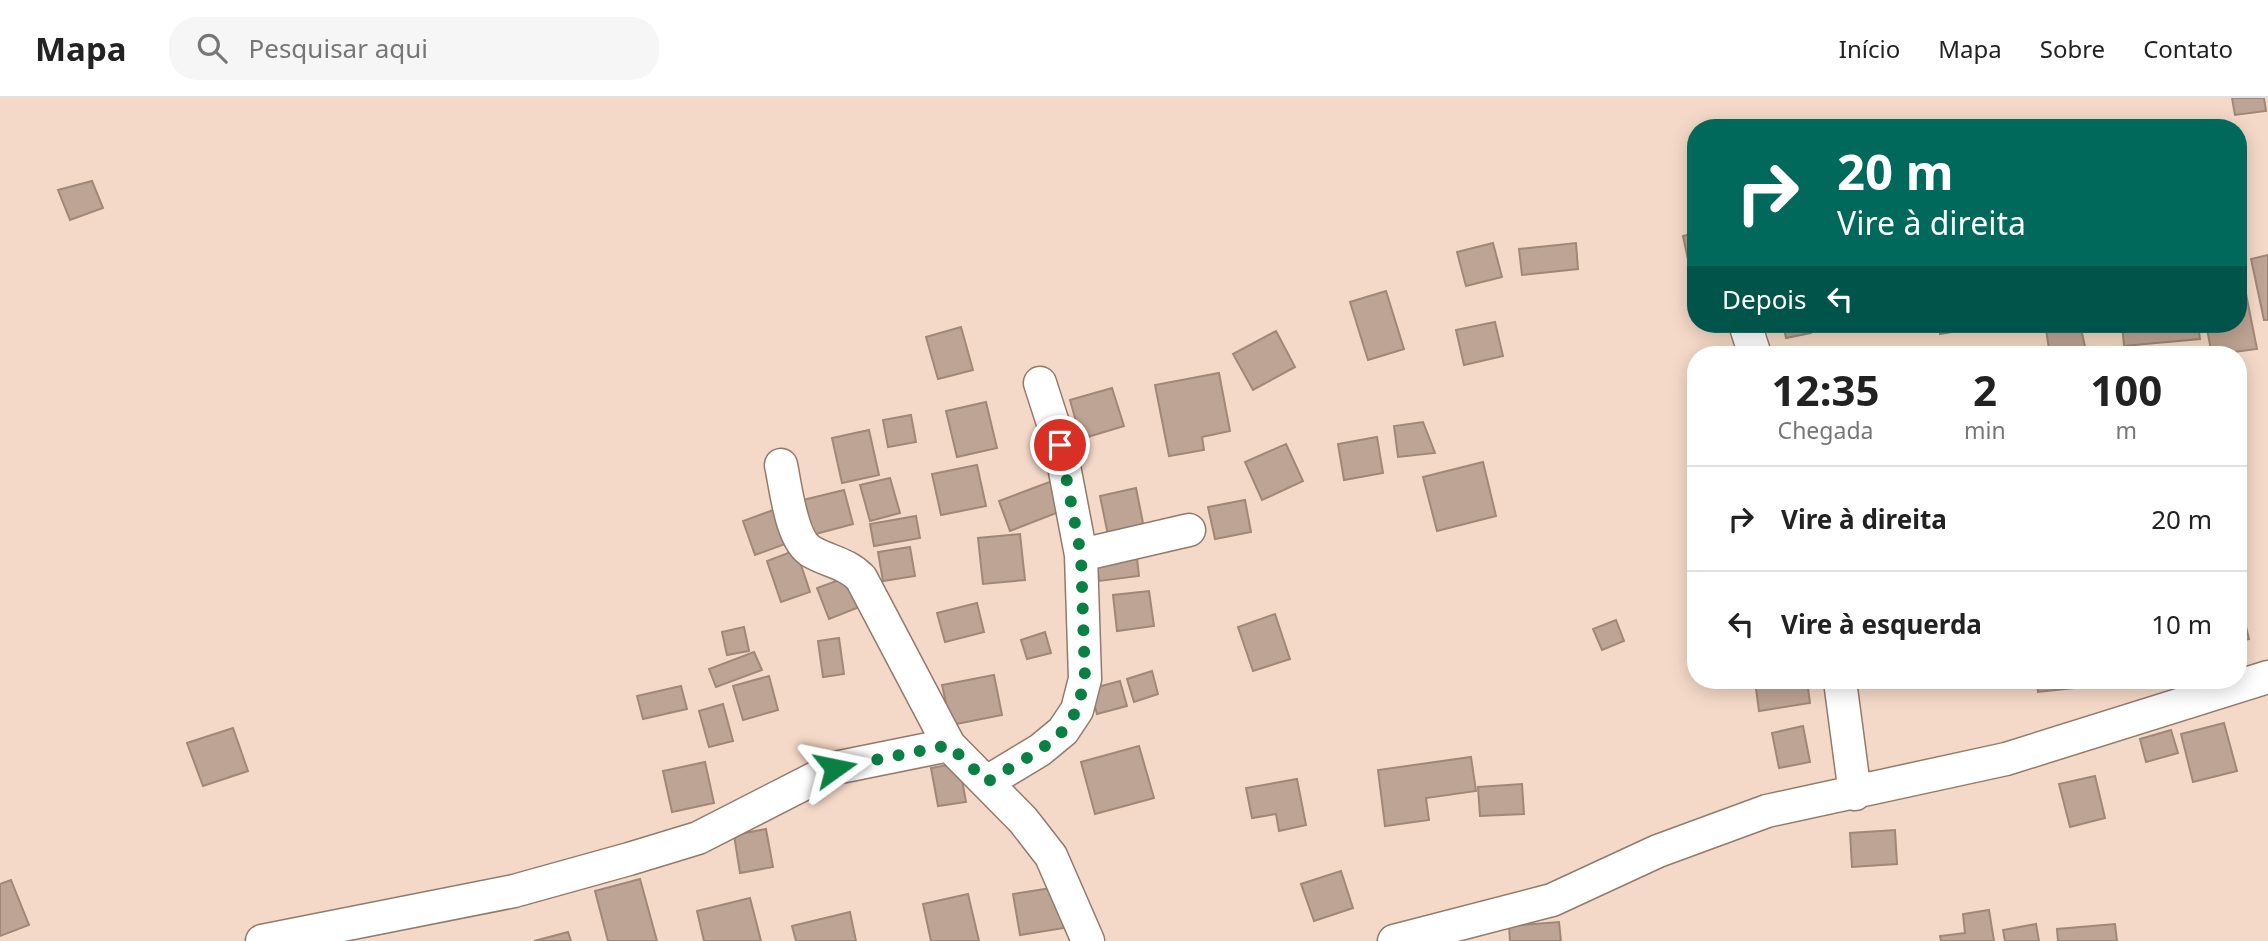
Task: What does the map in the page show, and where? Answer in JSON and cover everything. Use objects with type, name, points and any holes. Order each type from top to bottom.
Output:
[{"type":"street","points":[[987,782],[1040,750],[1063,731],[1077,710],[1085,679],[1081,555],[1060,445],[1040,383]]},
{"type":"street","points":[[781,465],[798,539],[810,552],[850,566],[861,578],[949,745],[1023,820],[1051,856],[1088,941]]},
{"type":"street","points":[[1081,555],[1189,530]]},
{"type":"street","points":[[2247,684],[2268,677]]},
{"type":"street","points":[[1841,689],[1855,794]]},
{"type":"street","points":[[1394,941],[1552,900],[1658,851],[1767,811],[2006,759],[2230,689]]},
{"type":"street","points":[[262,941],[514,891],[629,859],[698,838],[835,768],[949,745]]},
{"type":"building","points":[[2232,98],[2264,98],[2266,111],[2235,115]]},
{"type":"building","points":[[92,181],[103,208],[70,220],[58,190]]},
{"type":"building","points":[[1687,235],[1687,255],[1683,236]]},
{"type":"building","points":[[1493,243],[1502,277],[1466,286],[1457,252]]},
{"type":"building","points":[[1576,243],[1578,269],[1522,275],[1519,249]]},
{"type":"building","points":[[2268,255],[2268,320],[2264,320],[2251,259]]},
{"type":"building","points":[[1386,291],[1404,349],[1368,360],[1350,302]]},
{"type":"building","points":[[2247,299],[2257,349],[2247,350],[2247,346],[2210,346],[2208,333],[2247,333]]},
{"type":"building","points":[[1495,322],[1503,356],[1464,365],[1456,330]]},
{"type":"building","points":[[961,327],[973,370],[938,379],[926,337]]},
{"type":"building","points":[[1276,331],[1295,367],[1253,390],[1233,354]]},
{"type":"building","points":[[1785,333],[1811,333],[1786,338]]},
{"type":"building","points":[[2046,333],[2082,333],[2085,346],[2049,346]]},
{"type":"building","points":[[2123,333],[2199,333],[2200,339],[2124,346]]},
{"type":"building","points":[[1219,373],[1230,431],[1202,437],[1204,450],[1169,456],[1155,385]]},
{"type":"building","points":[[1112,388],[1124,426],[1081,439],[1070,400]]},
{"type":"building","points":[[986,402],[997,448],[957,457],[946,411]]},
{"type":"building","points":[[911,415],[916,442],[888,447],[883,420]]},
{"type":"building","points":[[1423,422],[1435,453],[1398,457],[1394,426]]},
{"type":"building","points":[[869,430],[879,475],[842,483],[832,438]]},
{"type":"building","points":[[1377,437],[1383,473],[1344,480],[1338,444]]},
{"type":"building","points":[[1286,444],[1303,481],[1262,500],[1245,462]]},
{"type":"building","points":[[1483,462],[1496,516],[1437,531],[1423,477]]},
{"type":"building","points":[[977,465],[986,506],[941,515],[932,474]]},
{"type":"building","points":[[890,478],[900,513],[870,521],[860,485]]},
{"type":"building","points":[[1052,481],[1064,510],[1010,531],[999,501]]},
{"type":"building","points":[[1136,488],[1144,528],[1108,535],[1100,496]]},
{"type":"building","points":[[844,490],[853,524],[812,535],[803,500]]},
{"type":"building","points":[[1245,500],[1251,532],[1215,539],[1208,507]]},
{"type":"building","points":[[776,509],[788,543],[755,555],[743,521]]},
{"type":"building","points":[[916,516],[920,538],[874,546],[870,524]]},
{"type":"building","points":[[1020,534],[1025,580],[983,584],[978,538]]},
{"type":"building","points":[[910,547],[915,576],[883,581],[878,552]]},
{"type":"building","points":[[1136,549],[1139,576],[1099,581],[1096,554]]},
{"type":"building","points":[[796,550],[810,592],[781,602],[767,561]]},
{"type":"building","points":[[850,576],[862,606],[829,619],[817,588]]},
{"type":"building","points":[[1149,591],[1154,626],[1117,631],[1113,595]]},
{"type":"building","points":[[977,603],[984,632],[945,642],[937,613]]},
{"type":"building","points":[[1275,614],[1290,659],[1253,671],[1238,627]]},
{"type":"building","points":[[1616,620],[1624,641],[1602,650],[1593,629]]},
{"type":"building","points":[[744,627],[749,651],[727,655],[722,632]]},
{"type":"building","points":[[1045,632],[1051,653],[1027,659],[1021,640]]},
{"type":"building","points":[[839,638],[844,674],[823,677],[818,641]]},
{"type":"building","points":[[754,652],[762,670],[716,687],[709,669]]},
{"type":"building","points":[[1152,671],[1158,694],[1134,702],[1127,679]]},
{"type":"building","points":[[994,675],[1002,715],[951,725],[942,685]]},
{"type":"building","points":[[769,676],[778,710],[743,720],[733,686]]},
{"type":"building","points":[[1120,681],[1127,706],[1097,714],[1090,689]]},
{"type":"building","points":[[681,686],[687,709],[643,719],[637,696]]},
{"type":"building","points":[[1756,689],[1808,689],[1810,703],[1759,711]]},
{"type":"building","points":[[2038,689],[2065,689],[2038,692]]},
{"type":"building","points":[[723,704],[733,741],[709,747],[699,711]]},
{"type":"building","points":[[2224,723],[2237,771],[2193,782],[2181,734]]},
{"type":"building","points":[[1803,726],[1810,762],[1779,768],[1772,733]]},
{"type":"building","points":[[233,728],[248,771],[203,786],[187,743]]},
{"type":"building","points":[[2171,730],[2178,753],[2146,762],[2140,739]]},
{"type":"building","points":[[1139,746],[1154,798],[1095,814],[1081,762]]},
{"type":"building","points":[[1471,757],[1476,791],[1426,798],[1429,820],[1385,826],[1378,770]]},
{"type":"building","points":[[705,762],[714,803],[672,812],[663,771]]},
{"type":"building","points":[[959,763],[966,802],[938,806],[931,768]]},
{"type":"building","points":[[2095,776],[2105,818],[2070,827],[2059,784]]},
{"type":"building","points":[[1297,779],[1306,825],[1279,831],[1276,814],[1252,818],[1246,788]]},
{"type":"building","points":[[1522,784],[1524,814],[1480,816],[1478,787]]},
{"type":"building","points":[[766,829],[773,867],[740,873],[734,835]]},
{"type":"building","points":[[1895,830],[1897,864],[1852,867],[1850,833]]},
{"type":"building","points":[[1341,871],[1353,908],[1314,921],[1301,884]]},
{"type":"building","points":[[640,879],[657,941],[608,941],[595,891]]},
{"type":"building","points":[[11,880],[29,925],[0,936],[0,884]]},
{"type":"building","points":[[1058,887],[1064,928],[1020,935],[1013,894]]},
{"type":"building","points":[[968,894],[979,941],[931,941],[923,904]]},
{"type":"building","points":[[750,898],[761,941],[704,941],[697,911]]},
{"type":"building","points":[[1989,910],[1994,941],[1941,941],[1940,936],[1965,933],[1963,914]]},
{"type":"building","points":[[850,912],[856,941],[796,941],[792,926]]},
{"type":"building","points":[[1559,922],[1561,941],[1510,941],[1509,926]]},
{"type":"building","points":[[2036,924],[2039,941],[2005,941],[2003,930]]},
{"type":"building","points":[[2115,924],[2117,941],[2058,941],[2057,929]]},
{"type":"building","points":[[568,932],[571,941],[534,941]]},
{"type":"route","points":[[835,768],[949,745],[987,782],[1040,750],[1063,731],[1077,710],[1085,679],[1081,555],[1060,445]]}]
